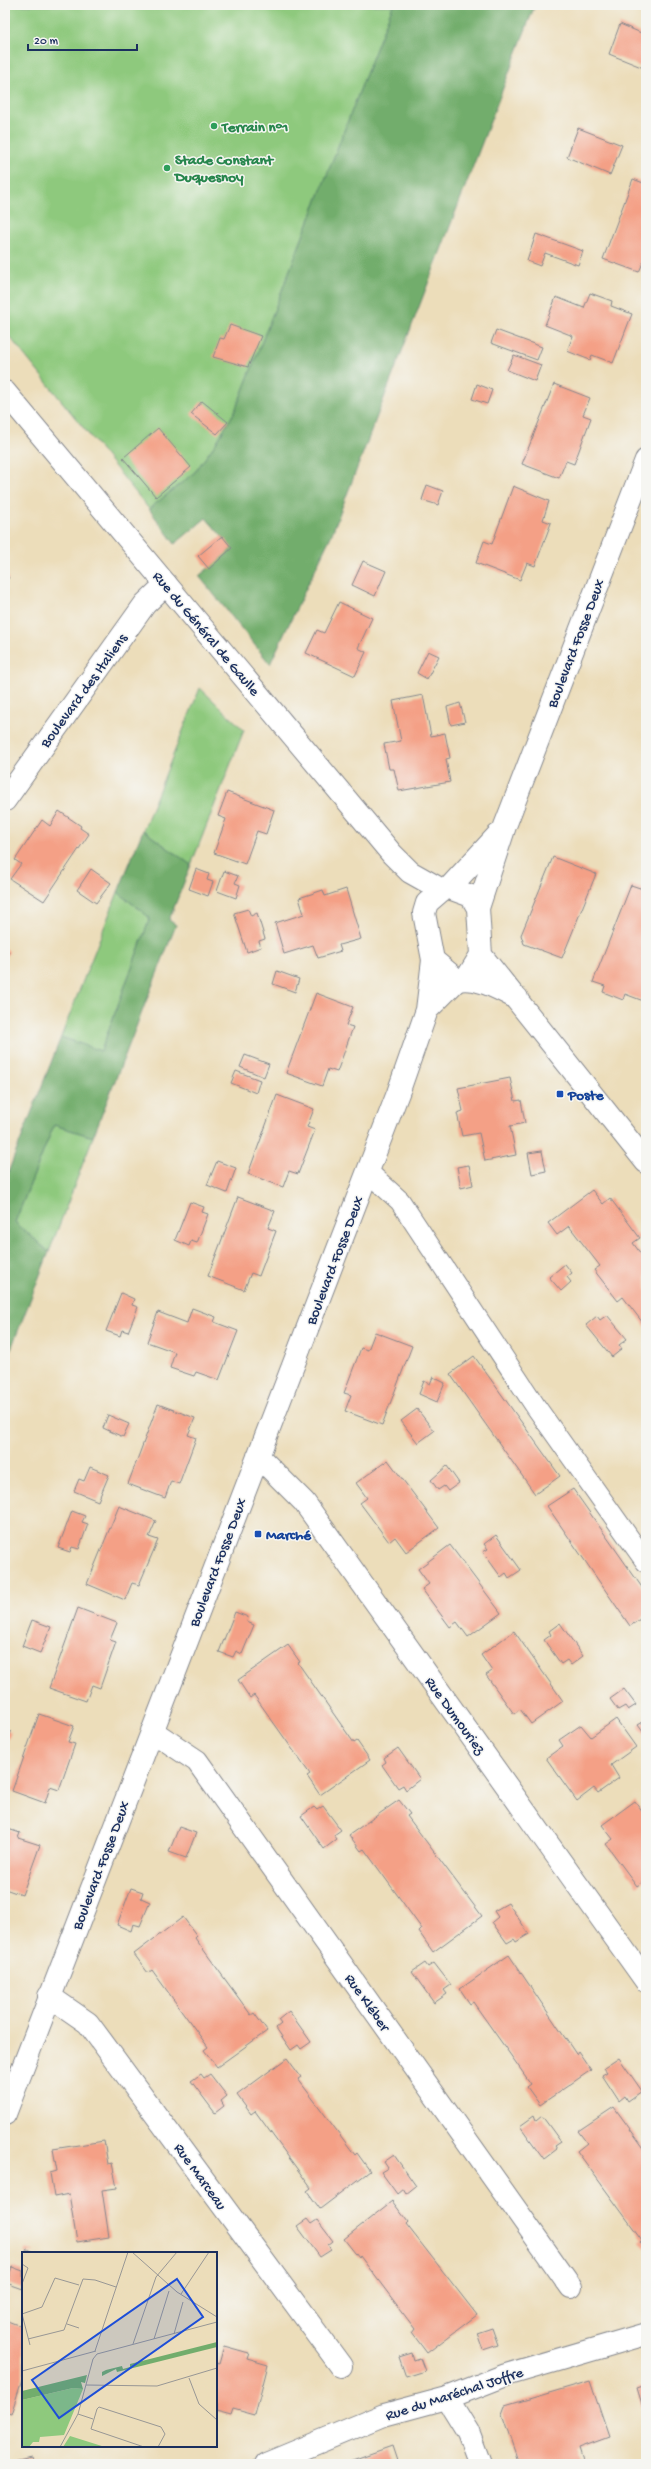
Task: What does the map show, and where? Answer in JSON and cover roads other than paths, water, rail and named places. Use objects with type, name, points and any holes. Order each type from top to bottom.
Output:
[{"type":"street","name":"Rue du Général de Gaulle","points":[[5,392],[392,854],[410,872],[440,894]]},
{"type":"street","name":"Boulevard Fosse Deux","points":[[478,908],[505,826],[646,460]]},
{"type":"street","name":"Boulevard des Italiens","points":[[5,800],[145,604],[166,584]]},
{"type":"street","name":"Boulevard Fosse Deux","points":[[440,894],[505,826]]},
{"type":"street","points":[[518,998],[478,980],[462,979],[433,960],[424,913],[440,894],[457,889],[471,896],[478,908],[481,955],[518,998],[646,1162]]},
{"type":"street","points":[[462,979],[481,955]]},
{"type":"street","name":"Boulevard Fosse Deux","points":[[5,2114],[49,1996],[368,1172],[427,1010],[433,960]]},
{"type":"street","name":"Boulevard Fosse Deux","points":[[427,1010],[462,979]]},
{"type":"street","name":"Rue Dumouriez","points":[[258,1456],[304,1502],[646,1981]]},
{"type":"street","name":"Rue Kléber","points":[[152,1731],[197,1761],[571,2286]]},
{"type":"street","name":"Rue Marceau","points":[[49,1996],[88,2023],[341,2366]]},
{"type":"street","name":"Rue du Maréchal Joffre","points":[[266,2464],[384,2415],[447,2398],[506,2375],[646,2334]]},
{"type":"street","points":[[447,2398],[468,2432],[480,2464]]},
{"type":"lane","points":[[368,1172],[400,1201],[536,1407],[646,1562]]},
{"type":"place","name":"Terrain n°1","points":[[214,126]]},
{"type":"place","name":"Stade Constant Duquesnoy","points":[[167,168]]},
{"type":"place","name":"Poste","points":[[560,1094]]},
{"type":"place","name":"Marché","points":[[258,1534]]}]
